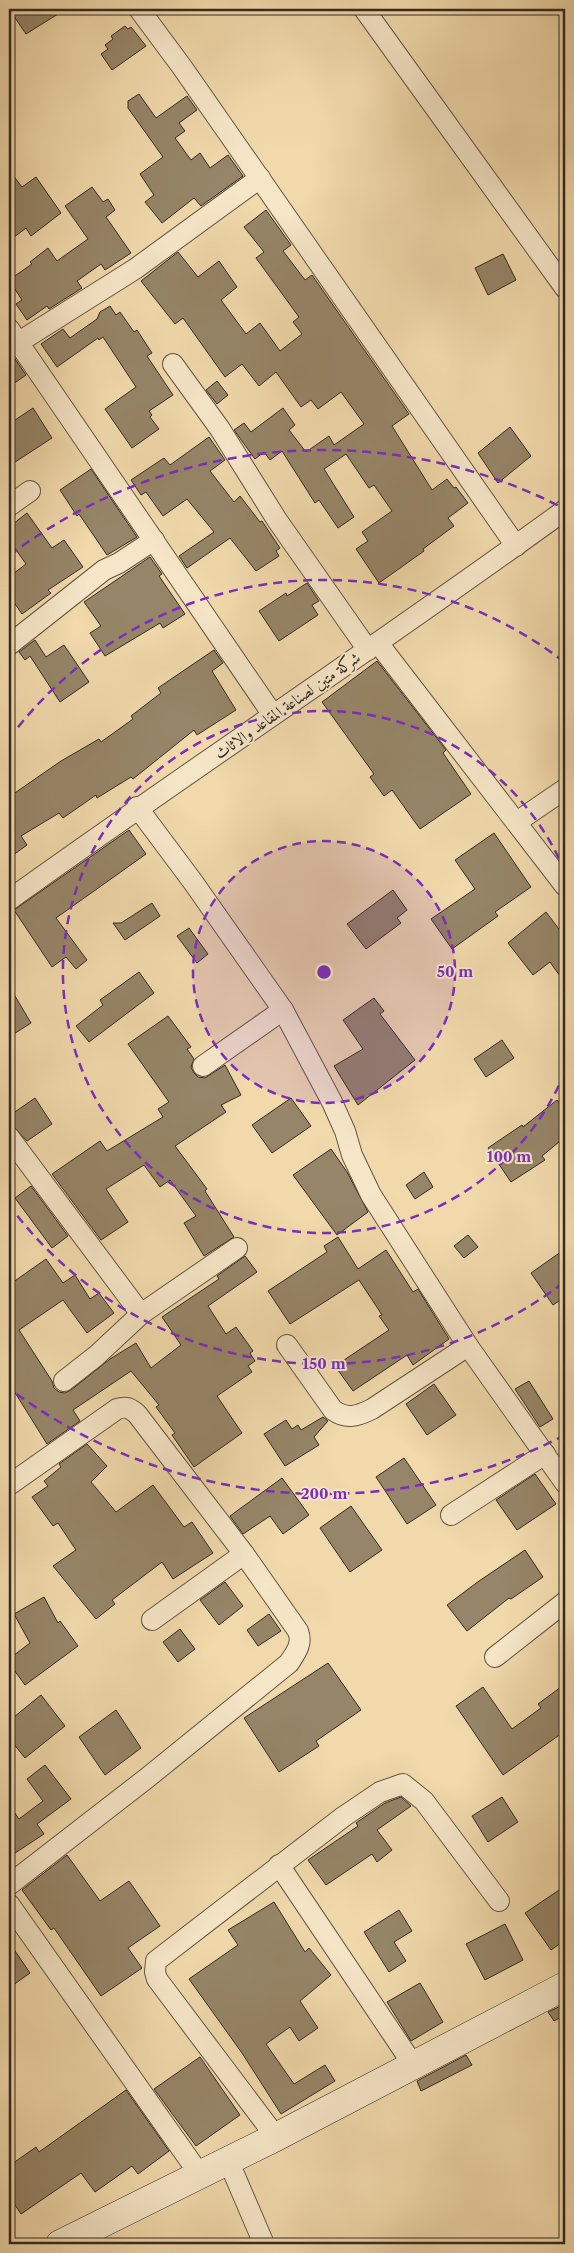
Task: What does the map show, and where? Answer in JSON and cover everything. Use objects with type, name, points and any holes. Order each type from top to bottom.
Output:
[{"type":"main road","points":[[60,2244],[414,2066],[565,1986]]},
{"type":"street","points":[[139,9],[260,178],[516,546]]},
{"type":"street","points":[[364,9],[565,288]]},
{"type":"street","points":[[260,178],[135,269],[14,336],[274,715]]},
{"type":"street","points":[[173,364],[220,429],[278,520],[373,646],[518,821],[565,886]]},
{"type":"street","points":[[9,506],[30,491]]},
{"type":"street","name":"شركة متين لصناعة المقاعد والاثاث","points":[[9,900],[137,807],[274,715],[565,510]]},
{"type":"street","points":[[9,645],[104,570],[119,563],[154,540]]},
{"type":"street","points":[[518,821],[565,789]]},
{"type":"street","points":[[137,807],[193,882],[283,1010],[332,1102],[345,1130],[352,1155],[371,1195],[468,1346],[565,1483]]},
{"type":"street","points":[[203,1066],[283,1010]]},
{"type":"street","points":[[9,1137],[141,1314]]},
{"type":"street","points":[[64,1381],[96,1356],[141,1314],[236,1248]]},
{"type":"street","points":[[286,1345],[333,1410],[342,1416],[358,1416],[372,1409],[468,1346]]},
{"type":"street","points":[[9,1485],[124,1406],[137,1414],[244,1554],[298,1631],[300,1638],[299,1646],[289,1662],[147,1778],[9,1885]]},
{"type":"street","points":[[451,1515],[545,1454]]},
{"type":"street","points":[[152,1620],[244,1554]]},
{"type":"street","points":[[495,1657],[565,1602]]},
{"type":"street","points":[[276,2136],[176,2005],[155,1972],[156,1961],[343,1817],[373,1797],[394,1786],[403,1784],[424,1801],[499,1901]]},
{"type":"street","points":[[279,1865],[414,2066]]},
{"type":"street","points":[[9,1904],[200,2175]]},
{"type":"street","points":[[228,2160],[264,2244]]},
{"type":"building","points":[[9,9],[66,9],[26,34]]},
{"type":"building","points":[[125,26],[128,29],[131,27],[146,46],[112,70],[101,54],[108,49],[105,45],[113,39],[111,36]]},
{"type":"building","points":[[139,94],[156,118],[187,96],[197,110],[179,123],[185,131],[175,138],[191,160],[200,153],[210,168],[228,155],[243,176],[201,206],[194,198],[162,223],[145,202],[154,195],[140,174],[163,157],[128,108],[128,101]]},
{"type":"building","points":[[9,170],[22,187],[36,177],[61,213],[31,236],[26,228],[9,241]]},
{"type":"building","points":[[92,187],[103,202],[108,199],[115,210],[106,217],[131,253],[105,270],[101,264],[77,281],[82,288],[49,309],[47,306],[27,320],[16,304],[22,300],[9,280],[32,264],[30,262],[48,248],[57,261],[88,239],[65,206]]},
{"type":"building","points":[[266,210],[291,245],[283,251],[305,280],[312,275],[409,414],[392,426],[432,490],[447,479],[454,488],[456,487],[468,503],[448,518],[454,526],[423,549],[424,551],[379,583],[356,549],[368,541],[362,532],[392,511],[374,485],[369,488],[346,454],[324,469],[354,517],[338,528],[319,500],[315,503],[282,451],[270,460],[264,452],[255,459],[234,430],[244,423],[251,432],[283,408],[295,425],[289,430],[306,452],[329,436],[334,445],[364,424],[341,392],[318,409],[311,400],[301,407],[276,372],[259,386],[242,364],[225,377],[183,318],[175,324],[141,281],[178,252],[198,277],[219,261],[237,287],[221,300],[246,334],[260,323],[280,351],[302,334],[293,322],[299,317],[256,258],[264,252],[244,227]]},
{"type":"building","points":[[503,254],[516,280],[488,295],[475,268]]},
{"type":"building","points":[[110,306],[116,315],[120,312],[134,332],[137,330],[152,353],[147,356],[173,395],[149,411],[152,415],[150,417],[159,429],[132,448],[105,409],[136,387],[103,337],[99,340],[98,338],[57,367],[41,344],[63,329],[70,338],[97,319],[100,312]]},
{"type":"building","points":[[9,350],[26,375],[9,387]]},
{"type":"building","points":[[217,381],[228,395],[217,404],[206,390]]},
{"type":"building","points":[[33,408],[52,438],[9,466],[9,424]]},
{"type":"building","points":[[510,427],[531,456],[498,483],[478,453]]},
{"type":"building","points":[[209,437],[225,460],[210,471],[234,502],[240,496],[260,522],[262,521],[280,548],[276,551],[279,556],[256,571],[230,538],[187,568],[179,556],[214,532],[187,499],[163,516],[146,492],[141,495],[131,480],[164,458],[170,465]]},
{"type":"building","points":[[91,469],[137,537],[107,555],[60,490]]},
{"type":"building","points":[[27,513],[52,548],[64,540],[83,567],[48,590],[51,593],[22,614],[9,595],[9,577],[26,564],[9,540],[9,527]]},
{"type":"building","points":[[150,557],[162,574],[159,576],[185,614],[163,628],[160,623],[105,656],[90,633],[101,626],[84,602]]},
{"type":"building","points":[[307,583],[319,601],[312,605],[318,615],[279,641],[259,611],[286,593],[287,596]]},
{"type":"building","points":[[35,640],[46,657],[64,645],[89,682],[60,702],[30,656],[25,660],[19,652]]},
{"type":"building","points":[[214,650],[223,663],[212,671],[236,710],[197,735],[194,730],[133,779],[131,777],[97,798],[96,795],[63,818],[59,813],[21,836],[27,845],[9,858],[9,797],[61,761],[99,739],[101,742],[133,719],[131,716],[161,693],[158,688]]},
{"type":"building","points":[[377,661],[446,750],[443,753],[471,794],[420,829],[392,790],[384,796],[370,777],[374,774],[322,702]]},
{"type":"building","points":[[129,830],[146,854],[56,918],[87,960],[76,969],[66,957],[52,967],[14,910]]},
{"type":"building","points":[[494,833],[531,887],[495,912],[498,916],[452,949],[431,919],[475,889],[455,860]]},
{"type":"building","points":[[393,890],[407,910],[397,918],[401,923],[366,949],[347,924]]},
{"type":"building","points":[[152,903],[160,916],[125,940],[113,923],[121,923]]},
{"type":"building","points":[[546,912],[565,937],[565,983],[550,962],[533,975],[508,943]]},
{"type":"building","points":[[189,928],[208,954],[197,963],[177,936]]},
{"type":"building","points":[[139,972],[154,993],[89,1042],[76,1026],[103,1005],[100,1000]]},
{"type":"building","points":[[9,986],[31,1023],[9,1037]]},
{"type":"building","points":[[374,998],[384,1011],[380,1014],[415,1060],[358,1105],[334,1066],[363,1049],[343,1020]]},
{"type":"building","points":[[168,1016],[191,1047],[187,1049],[194,1059],[191,1067],[194,1073],[198,1077],[205,1078],[225,1065],[241,1095],[221,1105],[226,1112],[175,1146],[207,1189],[205,1191],[234,1237],[204,1256],[184,1223],[196,1216],[170,1180],[160,1187],[144,1165],[106,1189],[128,1222],[101,1240],[52,1174],[100,1141],[107,1151],[163,1117],[158,1109],[169,1102],[128,1044]]},
{"type":"building","points":[[502,1040],[514,1058],[486,1077],[474,1059]]},
{"type":"building","points":[[35,1098],[52,1124],[27,1141],[13,1126],[9,1116]]},
{"type":"building","points":[[291,1098],[311,1126],[272,1153],[252,1125]]},
{"type":"building","points":[[557,1100],[565,1110],[565,1137],[542,1156],[545,1160],[511,1182],[488,1148],[522,1125],[523,1127]]},
{"type":"building","points":[[331,1149],[347,1172],[368,1212],[337,1235],[293,1175]]},
{"type":"building","points":[[424,1172],[433,1187],[415,1199],[406,1185]]},
{"type":"building","points":[[31,1186],[68,1236],[52,1248],[15,1198]]},
{"type":"building","points":[[468,1235],[478,1247],[464,1258],[454,1246]]},
{"type":"building","points":[[338,1237],[358,1269],[386,1250],[413,1292],[418,1289],[449,1339],[413,1365],[407,1355],[353,1391],[335,1366],[389,1330],[379,1316],[382,1315],[359,1280],[290,1324],[268,1291],[327,1252],[324,1246]]},
{"type":"building","points":[[565,1249],[565,1297],[553,1305],[531,1273]]},
{"type":"building","points":[[245,1256],[257,1272],[208,1306],[226,1334],[236,1327],[253,1351],[250,1353],[255,1361],[248,1366],[252,1372],[217,1396],[242,1433],[194,1467],[172,1435],[175,1433],[156,1407],[159,1405],[131,1371],[73,1410],[80,1421],[47,1444],[14,1391],[9,1394],[9,1285],[46,1259],[63,1283],[75,1275],[90,1299],[99,1293],[114,1313],[87,1333],[63,1300],[19,1330],[52,1381],[54,1388],[59,1392],[65,1393],[110,1359],[136,1343],[151,1368],[181,1345],[162,1317],[219,1279],[217,1276]]},
{"type":"building","points":[[529,1381],[553,1419],[540,1427],[515,1389]]},
{"type":"building","points":[[434,1384],[456,1415],[427,1435],[406,1404]]},
{"type":"building","points":[[323,1417],[328,1421],[314,1437],[319,1445],[285,1466],[264,1434],[286,1420],[292,1429],[298,1425],[301,1430]]},
{"type":"building","points":[[87,1444],[107,1466],[91,1482],[116,1512],[153,1485],[184,1527],[192,1522],[213,1553],[173,1579],[162,1562],[112,1600],[115,1604],[96,1619],[53,1566],[76,1550],[58,1523],[53,1526],[32,1497],[48,1486],[44,1481],[61,1467],[59,1464]]},
{"type":"building","points":[[404,1458],[436,1505],[407,1524],[376,1477]]},
{"type":"building","points":[[535,1474],[556,1504],[517,1530],[496,1500]]},
{"type":"building","points":[[282,1478],[309,1515],[283,1534],[270,1516],[243,1534],[230,1516]]},
{"type":"building","points":[[351,1506],[382,1550],[350,1572],[320,1528]]},
{"type":"building","points":[[525,1550],[543,1577],[511,1599],[509,1598],[467,1631],[447,1605]]},
{"type":"building","points":[[225,1582],[243,1606],[219,1625],[200,1600]]},
{"type":"building","points":[[44,1597],[58,1623],[60,1621],[78,1646],[25,1685],[9,1663],[9,1659],[30,1643],[14,1614]]},
{"type":"building","points":[[269,1614],[281,1631],[258,1646],[247,1630]]},
{"type":"building","points":[[180,1629],[195,1649],[178,1662],[163,1642]]},
{"type":"building","points":[[328,1663],[361,1710],[316,1741],[319,1746],[279,1772],[244,1718]]},
{"type":"building","points":[[565,1684],[565,1731],[503,1775],[456,1706],[483,1687],[512,1729],[541,1708],[538,1704]]},
{"type":"building","points":[[41,1695],[65,1726],[25,1758],[9,1738],[9,1721]]},
{"type":"building","points":[[116,1710],[141,1748],[105,1775],[79,1737]]},
{"type":"building","points":[[45,1765],[71,1799],[37,1824],[44,1834],[9,1857],[9,1805],[19,1819],[43,1801],[27,1779]]},
{"type":"building","points":[[401,1797],[411,1806],[377,1830],[392,1850],[377,1862],[372,1854],[326,1885],[308,1860],[358,1826],[356,1823],[385,1803]]},
{"type":"building","points":[[502,1797],[518,1822],[488,1842],[472,1816]]},
{"type":"building","points":[[67,1855],[100,1901],[129,1881],[160,1926],[128,1948],[142,1968],[101,1996],[54,1928],[51,1930],[22,1890]]},
{"type":"building","points":[[565,1886],[565,1940],[551,1950],[525,1913]]},
{"type":"building","points":[[274,1902],[305,1952],[309,1948],[331,1975],[300,2001],[318,2028],[299,2041],[290,2027],[266,2044],[294,2084],[325,2065],[335,2081],[281,2114],[242,2053],[189,1979],[238,1945],[228,1930]]},
{"type":"building","points":[[399,1910],[412,1931],[394,1942],[406,1961],[389,1972],[364,1932]]},
{"type":"building","points":[[505,1924],[523,1960],[485,1980],[466,1944]]},
{"type":"building","points":[[9,1942],[30,1973],[9,1988]]},
{"type":"building","points":[[420,1983],[443,2022],[411,2041],[387,2002]]},
{"type":"building","points":[[565,2004],[565,2015],[554,2021],[548,2012]]},
{"type":"building","points":[[466,2055],[472,2065],[421,2091],[417,2081]]},
{"type":"building","points":[[200,2057],[240,2115],[196,2146],[154,2089]]},
{"type":"building","points":[[126,2090],[169,2151],[138,2174],[132,2166],[95,2192],[81,2173],[21,2214],[9,2196],[9,2166],[36,2147],[39,2152]]}]
